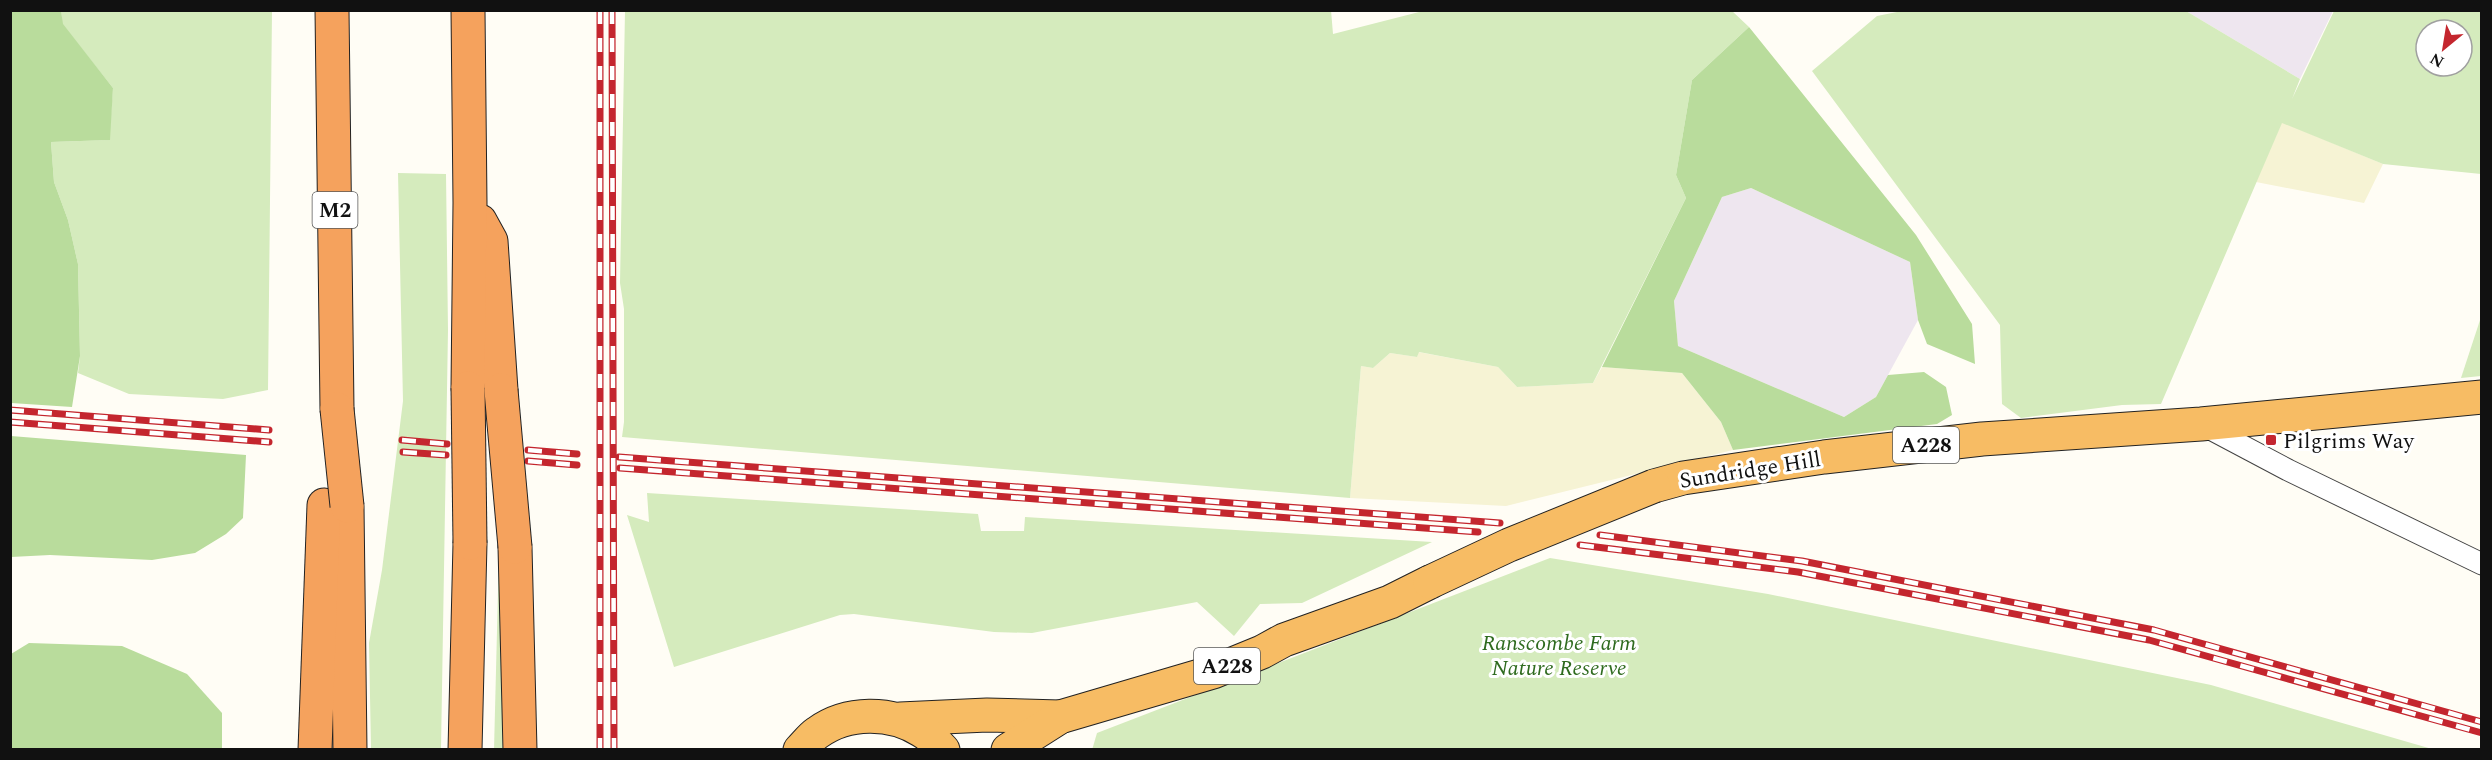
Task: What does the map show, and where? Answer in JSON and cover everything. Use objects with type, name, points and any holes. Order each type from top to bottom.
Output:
[{"type":"highway","name":"M2","points":[[332,10],[336,505],[350,750]]},
{"type":"highway","points":[[465,750],[470,543],[468,10]]},
{"type":"highway","points":[[470,203],[491,241],[515,547],[519,750]]},
{"type":"highway","name":"Sundridge Hill","points":[[1008,750],[1060,717],[1213,672],[1262,652],[1284,640],[1390,602],[1509,545],[1654,486],[1683,478],[1824,457],[1982,439],[2201,424],[2481,397]]},
{"type":"highway","name":"M2","points":[[315,750],[336,505]]},
{"type":"highway","points":[[800,750],[817,733],[842,720],[870,715],[898,719],[923,731],[943,750]]},
{"type":"highway","name":"Sundridge Hill","points":[[898,719],[987,715],[1060,717]]},
{"type":"street","points":[[2201,424],[2288,470],[2481,564]]},
{"type":"shaded area","points":[[2186,11],[2333,11],[2300,79]]},
{"type":"shaded area","points":[[2282,122],[2383,164],[2364,203],[2256,182]]},
{"type":"shaded area","points":[[1751,188],[1910,262],[1918,320],[1876,397],[1844,417],[1678,346],[1674,301],[1722,197]]},
{"type":"shaded area","points":[[1418,352],[1498,367],[1517,387],[1593,383],[1602,367],[1682,373],[1721,422],[1733,450],[1506,506],[1350,498],[1361,366],[1373,368],[1390,353],[1417,357]]},
{"type":"green space","points":[[1331,10],[1333,34],[1423,11],[1731,10],[1749,27],[1692,80],[1676,175],[1686,198],[1593,383],[1517,387],[1498,367],[1419,352],[1417,357],[1390,353],[1373,368],[1361,366],[1350,498],[622,437],[624,309],[620,283],[625,11]]},
{"type":"green space","points":[[10,11],[61,11],[63,24],[113,88],[110,140],[51,142],[54,182],[68,220],[78,264],[80,356],[72,407],[11,403]]},
{"type":"green space","points":[[61,11],[272,11],[268,390],[223,399],[129,394],[78,373],[80,356],[78,264],[68,220],[54,182],[51,142],[109,140],[113,88],[62,24]]},
{"type":"green space","points":[[1902,11],[2186,11],[2300,79],[2292,99],[2334,11],[2481,11],[2481,174],[2383,164],[2282,123],[2161,404],[2122,405],[2021,418],[2002,404],[2000,325],[1812,71],[1877,16]]},
{"type":"green space","points":[[1749,27],[1916,235],[1972,324],[1975,364],[1927,344],[1918,320],[1910,262],[1751,188],[1722,197],[1674,301],[1678,346],[1844,417],[1876,397],[1888,375],[1924,372],[1946,387],[1952,415],[1937,424],[1733,450],[1721,422],[1682,373],[1602,367],[1686,198],[1676,175],[1692,80]]},
{"type":"green space","points":[[398,173],[446,174],[448,330],[441,749],[371,749],[369,643],[382,570],[403,401]]},
{"type":"green space","points":[[2481,317],[2481,376],[2461,378]]},
{"type":"green space","points":[[11,436],[246,455],[243,518],[226,534],[195,553],[152,560],[50,555],[11,557]]},
{"type":"green space","points":[[647,493],[978,514],[981,531],[1024,531],[1025,517],[1432,542],[1302,603],[1260,604],[1234,636],[1197,602],[1032,633],[994,632],[854,614],[840,615],[674,667],[627,515],[649,522]]},
{"type":"green space","points":[[499,551],[512,749],[494,750]]},
{"type":"green space","name":"Ranscombe Farm Nature Reserve","points":[[1550,558],[1768,594],[2211,685],[2432,749],[1092,750],[1097,733]]},
{"type":"green space","points":[[29,643],[122,646],[187,674],[222,713],[222,749],[11,749],[11,654]]},
{"type":"railway","points":[[600,10],[600,750]]},
{"type":"railway","points":[[612,10],[614,750]]},
{"type":"railway","points":[[10,410],[269,430]]},
{"type":"railway","points":[[10,422],[269,442]]},
{"type":"railway","points":[[402,440],[447,444]]},
{"type":"railway","points":[[528,450],[577,454]]},
{"type":"railway","points":[[403,452],[446,455]]},
{"type":"railway","points":[[619,457],[1500,523]]},
{"type":"railway","points":[[528,461],[577,465]]},
{"type":"railway","points":[[620,468],[1478,532]]},
{"type":"railway","points":[[1600,535],[1802,561],[2154,630],[2482,722]]},
{"type":"railway","points":[[1580,545],[1798,572],[2149,640],[2482,733]]},
{"type":"place","name":"Pilgrims Way","points":[[2271,440]]}]
